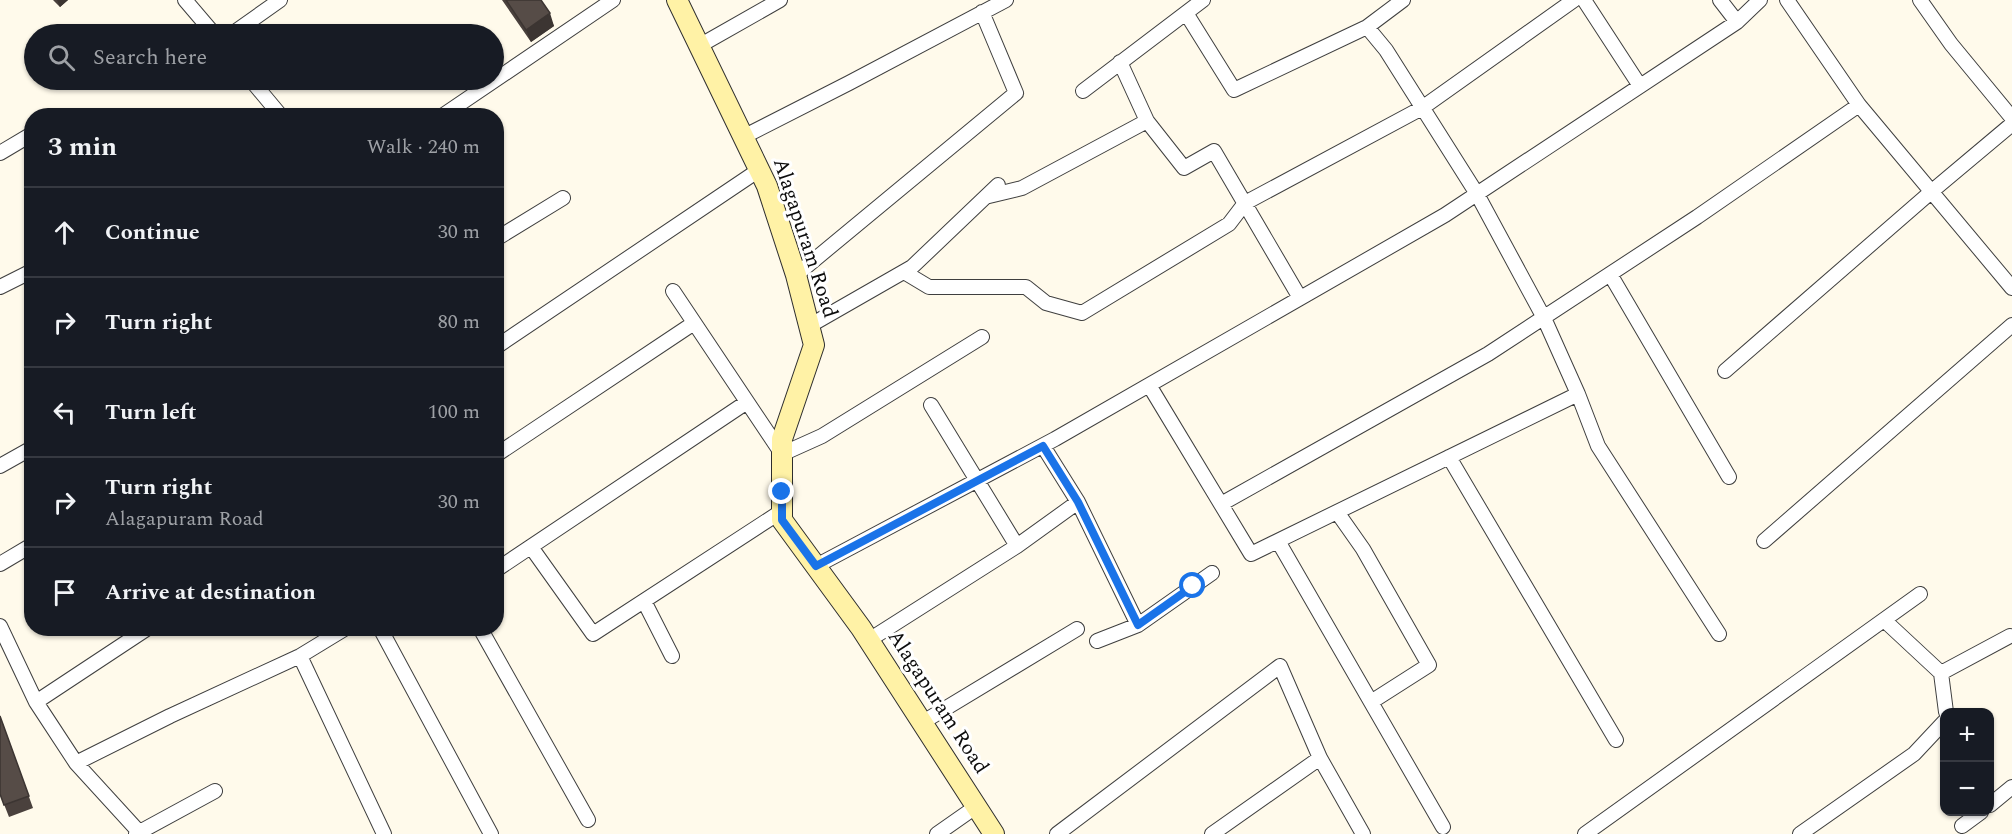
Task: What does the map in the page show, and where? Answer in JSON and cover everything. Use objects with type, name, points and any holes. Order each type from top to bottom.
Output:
[{"type":"main road","name":"Alagapuram Road","points":[[677,0],[767,186],[796,275],[814,345],[782,438],[782,520],[869,640],[994,834]]},
{"type":"street","points":[[185,0],[205,24]]},
{"type":"street","points":[[246,24],[280,0]]},
{"type":"street","points":[[504,74],[613,0]]},
{"type":"street","points":[[699,46],[780,0]]},
{"type":"street","points":[[743,136],[1006,0]]},
{"type":"street","points":[[1083,91],[1203,0]]},
{"type":"street","points":[[1186,13],[1234,90],[1367,27],[1403,0]]},
{"type":"street","points":[[904,272],[929,287],[1026,287],[1046,303],[1082,313],[1229,224],[1245,203],[1422,108],[1574,0]]},
{"type":"street","points":[[1584,0],[1640,86]]},
{"type":"street","points":[[1720,0],[1737,22]]},
{"type":"street","points":[[816,566],[1043,446],[1445,215],[1737,22],[1760,0]]},
{"type":"street","points":[[1787,0],[1859,105],[2012,288]]},
{"type":"street","points":[[1920,0],[1951,44],[2012,117]]},
{"type":"street","points":[[796,275],[1016,93],[982,12]]},
{"type":"street","points":[[1367,27],[1386,50],[1477,194],[1544,318],[1598,446],[1719,634]]},
{"type":"street","points":[[1120,62],[1147,121],[1184,168],[1214,151],[1300,298]]},
{"type":"street","points":[[259,90],[274,108]]},
{"type":"street","points":[[454,108],[480,90]]},
{"type":"street","points":[[1221,504],[1488,354],[1859,105]]},
{"type":"street","points":[[987,196],[1022,188],[1147,121]]},
{"type":"street","points":[[1725,371],[2012,124]]},
{"type":"street","points":[[0,153],[24,139]]},
{"type":"street","points":[[504,342],[759,170]]},
{"type":"street","points":[[808,326],[912,267],[998,185]]},
{"type":"street","points":[[504,234],[563,198]]},
{"type":"street","points":[[1610,274],[1729,477]]},
{"type":"street","points":[[0,287],[24,275]]},
{"type":"street","points":[[673,291],[782,454],[822,436],[982,337]]},
{"type":"street","points":[[504,450],[694,323]]},
{"type":"street","points":[[1764,541],[2012,325]]},
{"type":"street","points":[[1149,385],[1251,554],[1578,394]]},
{"type":"street","points":[[504,565],[747,402]]},
{"type":"street","points":[[931,405],[1017,546]]},
{"type":"street","points":[[1043,446],[1078,502],[1138,625]]},
{"type":"street","points":[[0,466],[24,454]]},
{"type":"street","points":[[1449,457],[1616,740]]},
{"type":"street","points":[[869,640],[1017,546],[1078,502]]},
{"type":"street","points":[[531,547],[593,634],[782,512]]},
{"type":"street","points":[[1337,512],[1363,549],[1429,665],[1371,702]]},
{"type":"street","points":[[1278,541],[1443,827]]},
{"type":"street","points":[[0,564],[24,550]]},
{"type":"street","points":[[1096,642],[1138,625],[1212,573]]},
{"type":"street","points":[[1585,834],[1920,594]]},
{"type":"street","points":[[644,601],[672,656]]},
{"type":"street","points":[[1884,620],[1941,674],[1945,708]]},
{"type":"street","points":[[0,626],[36,702],[76,763],[138,833],[215,791]]},
{"type":"street","points":[[923,722],[1077,629]]},
{"type":"street","points":[[36,702],[136,636]]},
{"type":"street","points":[[76,763],[170,716],[300,656],[333,636]]},
{"type":"street","points":[[384,636],[491,834]]},
{"type":"street","points":[[484,636],[588,820]]},
{"type":"street","points":[[1941,674],[2011,636]]},
{"type":"street","points":[[300,656],[384,834]]},
{"type":"street","points":[[1057,834],[1281,666],[1320,758],[1363,834]]},
{"type":"street","points":[[1800,834],[1914,754],[1940,726]]},
{"type":"street","points":[[1212,834],[1320,758]]},
{"type":"street","points":[[1994,801],[2012,787]]},
{"type":"street","points":[[937,834],[977,806]]},
{"type":"street","points":[[1962,826],[1975,816]]},
{"type":"building","points":[[506,0],[541,0],[550,13],[526,30]]},
{"type":"building","points":[[0,716],[29,796],[4,805],[0,794]]},
{"type":"route","points":[[782,492],[782,520],[816,566],[1043,446],[1078,502],[1138,625],[1193,586]]}]
